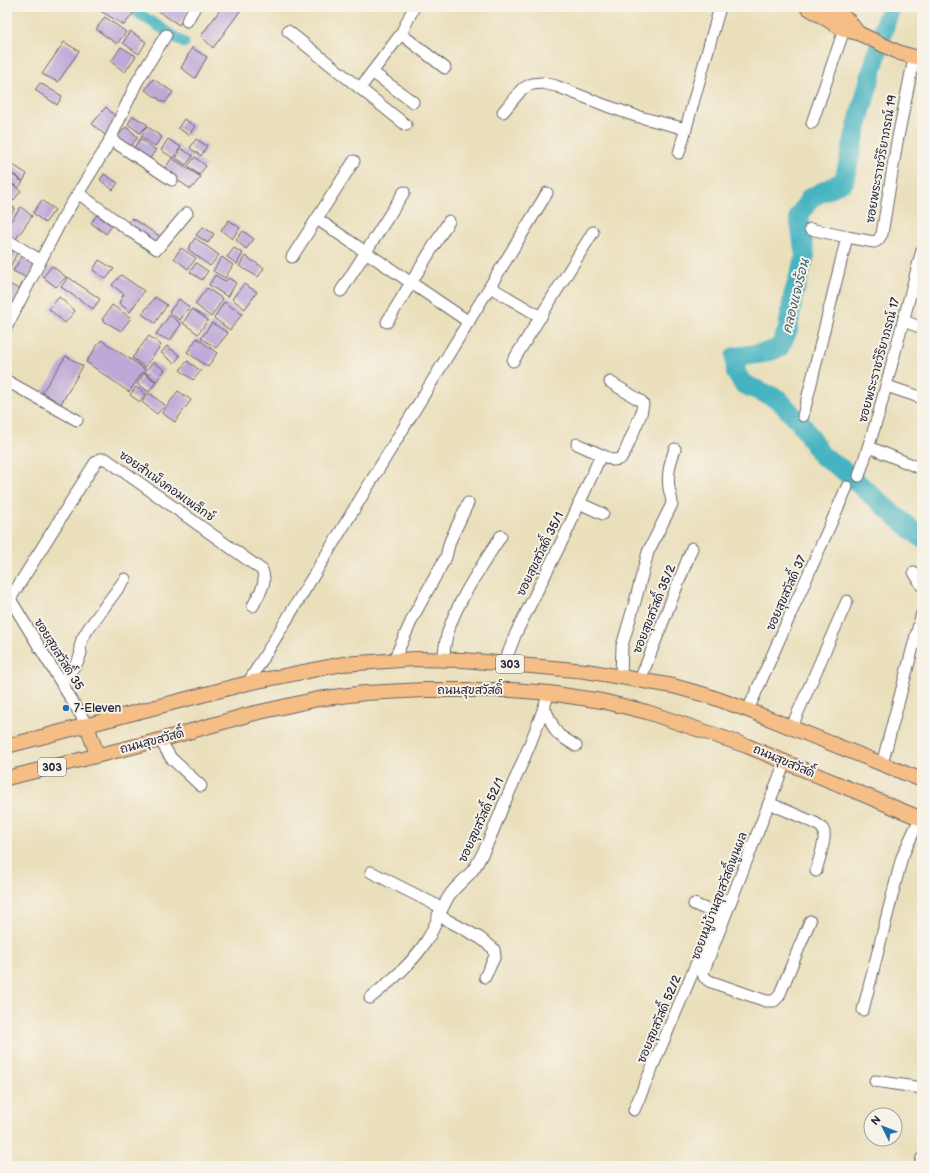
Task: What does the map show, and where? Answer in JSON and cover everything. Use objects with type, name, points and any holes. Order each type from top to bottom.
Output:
[{"type":"main road","points":[[806,7],[851,28],[900,54],[918,58]]},
{"type":"main road","points":[[831,7],[851,28]]},
{"type":"main road","name":"303","points":[[7,746],[248,683],[343,664],[394,660],[443,659],[586,671],[680,688],[792,726],[922,780]]},
{"type":"main road","name":"ถนนสุขสวัสดิ์","points":[[7,778],[160,740],[251,714],[310,701],[365,693],[432,690],[513,690],[549,693],[602,701],[647,712],[747,746],[921,818]]},
{"type":"main road","points":[[87,725],[97,756]]},
{"type":"street","points":[[187,20],[195,7]]},
{"type":"street","points":[[360,88],[401,34],[414,7]]},
{"type":"street","points":[[679,153],[720,7]]},
{"type":"street","points":[[812,123],[851,28]]},
{"type":"street","points":[[288,31],[406,125]]},
{"type":"street","points":[[401,34],[446,68]]},
{"type":"street","points":[[7,326],[61,220],[106,148],[137,82],[166,35]]},
{"type":"street","name":"ซอยพระราชวิริยาภรณ์ 19","points":[[847,237],[874,242],[878,240],[882,234],[897,142],[918,58]]},
{"type":"street","points":[[372,72],[413,102]]},
{"type":"street","points":[[504,112],[522,89],[532,84],[542,83],[556,86],[636,116],[686,129]]},
{"type":"street","points":[[110,139],[172,180]]},
{"type":"street","points":[[292,257],[354,161]]},
{"type":"street","points":[[341,291],[404,192]]},
{"type":"street","points":[[248,683],[547,192]]},
{"type":"street","points":[[78,193],[157,249],[187,213]]},
{"type":"street","points":[[317,219],[469,322]]},
{"type":"street","points":[[387,322],[449,221]]},
{"type":"street","points":[[803,416],[847,237],[810,229]]},
{"type":"street","points":[[513,361],[593,232]]},
{"type":"street","points":[[7,240],[40,260]]},
{"type":"street","name":"ซอยพระราชวิริยาภรณ์ 17","points":[[859,476],[869,447],[922,250]]},
{"type":"street","points":[[490,287],[540,317]]},
{"type":"street","points":[[904,321],[922,328]]},
{"type":"street","points":[[7,381],[77,420]]},
{"type":"street","points":[[576,444],[617,460],[622,458],[643,408],[641,401],[610,382]]},
{"type":"street","points":[[886,386],[922,398]]},
{"type":"street","points":[[869,447],[922,469]]},
{"type":"street","points":[[621,677],[622,646],[648,552],[672,504],[668,475],[669,466],[675,449]]},
{"type":"street","name":"ซอยสุขสวัสดิ์ 35/1","points":[[504,664],[516,633],[567,531],[601,455]]},
{"type":"street","name":"ซอยสำเพ็งคอมเพล็กซ์","points":[[8,598],[95,463],[100,459],[106,459],[262,570],[265,576],[265,582],[253,606]]},
{"type":"street","name":"ซอยสุขสวัสดิ์ 37","points":[[748,710],[847,487]]},
{"type":"street","points":[[394,660],[414,615],[446,557],[450,541],[468,503]]},
{"type":"street","points":[[579,503],[603,514]]},
{"type":"street","points":[[443,659],[447,633],[454,616],[468,589],[500,536]]},
{"type":"street","name":"ซอยสุขสวัสดิ์ 35/2","points":[[640,680],[692,548]]},
{"type":"street","points":[[914,572],[922,586]]},
{"type":"street","points":[[62,683],[78,661],[81,654],[80,646],[82,639],[88,629],[125,578]]},
{"type":"street","name":"ซอยสุขสวัสดิ์ 35","points":[[8,598],[87,725]]},
{"type":"street","points":[[792,726],[847,601]]},
{"type":"street","points":[[882,764],[922,613]]},
{"type":"street","name":"ซอยสุขสวัสดิ์ 52/1","points":[[370,998],[412,961],[428,939],[440,912],[459,883],[468,876],[475,866],[490,838],[512,788],[538,725],[549,693]]},
{"type":"street","points":[[544,707],[559,735],[576,746]]},
{"type":"street","points":[[160,740],[171,758],[201,786]]},
{"type":"street","name":"ซอยหมู่บ้านสุขสวัสดิ์พูนผล","points":[[782,761],[769,803],[703,972],[704,977],[709,981],[766,1001],[774,1001],[779,996],[810,921]]},
{"type":"street","name":"ซอยสุขสวัสดิ์ 52/2","points":[[634,1110],[782,761]]},
{"type":"street","points":[[769,803],[821,827],[824,832],[824,838],[816,871]]},
{"type":"street","points":[[863,1010],[902,857],[921,818]]},
{"type":"street","points":[[371,872],[440,912],[494,949],[494,956],[485,977]]},
{"type":"street","points":[[694,904],[717,914]]},
{"type":"street","points":[[875,1081],[922,1088]]},
{"type":"street","points":[[920,1166],[922,1158]]},
{"type":"building","points":[[94,7],[129,7],[135,11],[124,25]]},
{"type":"building","points":[[152,7],[186,7],[189,9],[179,25]]},
{"type":"building","points":[[222,7],[243,7],[213,48],[201,36]]},
{"type":"building","points":[[105,17],[126,32],[117,44],[96,29]]},
{"type":"building","points":[[130,31],[146,42],[139,54],[123,43]]},
{"type":"building","points":[[64,42],[79,51],[58,82],[42,74]]},
{"type":"building","points":[[121,47],[136,56],[125,72],[111,62]]},
{"type":"building","points":[[192,48],[207,57],[195,78],[181,68]]},
{"type":"building","points":[[153,79],[173,92],[165,103],[145,90]]},
{"type":"building","points":[[40,83],[62,96],[57,105],[35,90]]},
{"type":"building","points":[[106,107],[122,123],[110,139],[92,124]]},
{"type":"building","points":[[133,116],[148,125],[140,133],[128,124]]},
{"type":"building","points":[[184,119],[195,126],[189,135],[178,128]]},
{"type":"building","points":[[126,127],[138,137],[130,147],[117,137]]},
{"type":"building","points":[[148,127],[162,137],[155,146],[141,137]]},
{"type":"building","points":[[140,139],[156,150],[149,160],[133,149]]},
{"type":"building","points":[[168,139],[181,147],[173,158],[161,150]]},
{"type":"building","points":[[196,139],[207,146],[201,156],[190,148]]},
{"type":"building","points":[[182,149],[193,156],[186,165],[176,158]]},
{"type":"building","points":[[195,157],[206,166],[199,175],[188,166]]},
{"type":"building","points":[[172,158],[201,177],[191,189],[163,171]]},
{"type":"building","points":[[10,163],[27,174],[23,181],[7,170]]},
{"type":"building","points":[[7,171],[23,182],[18,188],[7,180]]},
{"type":"building","points":[[104,174],[118,183],[113,190],[100,180]]},
{"type":"building","points":[[7,181],[21,191],[13,201],[7,197]]},
{"type":"building","points":[[42,200],[55,210],[45,223],[33,213]]},
{"type":"building","points":[[7,204],[15,208],[7,221]]},
{"type":"building","points":[[21,207],[32,216],[16,239],[7,233],[7,226]]},
{"type":"building","points":[[97,215],[112,226],[106,234],[91,223]]},
{"type":"building","points":[[132,218],[161,237],[156,244],[127,225]]},
{"type":"building","points":[[229,220],[240,228],[232,239],[221,230]]},
{"type":"building","points":[[203,227],[214,234],[208,243],[196,235]]},
{"type":"building","points":[[243,231],[254,239],[246,249],[236,240]]},
{"type":"building","points":[[195,238],[219,255],[210,266],[188,249]]},
{"type":"building","points":[[7,248],[17,253],[7,274]]},
{"type":"building","points":[[181,248],[196,258],[188,269],[174,258]]},
{"type":"building","points":[[234,248],[243,253],[237,264],[227,257]]},
{"type":"building","points":[[24,253],[40,260],[27,278],[13,271]]},
{"type":"building","points":[[245,256],[264,268],[258,277],[239,266]]},
{"type":"building","points":[[222,257],[233,265],[225,278],[213,271]]},
{"type":"building","points":[[99,260],[114,269],[106,279],[93,270]]},
{"type":"building","points":[[196,263],[208,271],[202,280],[190,272]]},
{"type":"building","points":[[52,266],[66,277],[56,287],[43,277]]},
{"type":"building","points":[[121,275],[144,291],[130,312],[119,303],[124,294],[112,285]]},
{"type":"building","points":[[215,275],[225,281],[229,278],[236,283],[228,297],[209,285]]},
{"type":"building","points":[[68,277],[100,299],[93,309],[61,287]]},
{"type":"building","points":[[7,283],[21,290],[9,311],[7,309]]},
{"type":"building","points":[[244,284],[257,292],[245,309],[232,299]]},
{"type":"building","points":[[207,288],[223,299],[211,317],[195,304]]},
{"type":"building","points":[[59,297],[75,311],[65,323],[49,309]]},
{"type":"building","points":[[155,297],[167,305],[155,323],[142,314]]},
{"type":"building","points":[[179,299],[189,307],[180,320],[169,312]]},
{"type":"building","points":[[224,302],[242,314],[230,330],[214,318]]},
{"type":"building","points":[[112,305],[131,318],[121,331],[102,320]]},
{"type":"building","points":[[192,309],[208,320],[198,334],[183,323]]},
{"type":"building","points":[[170,315],[181,324],[170,341],[156,334]]},
{"type":"building","points":[[212,323],[228,333],[216,348],[201,338]]},
{"type":"building","points":[[149,336],[161,345],[145,367],[132,358]]},
{"type":"building","points":[[197,338],[217,353],[208,367],[187,352]]},
{"type":"building","points":[[101,340],[145,369],[129,392],[86,362]]},
{"type":"building","points":[[167,346],[180,356],[174,363],[161,353]]},
{"type":"building","points":[[66,356],[83,366],[61,404],[42,392]]},
{"type":"building","points":[[187,361],[201,371],[193,380],[180,370]]},
{"type":"building","points":[[153,362],[165,370],[156,381],[145,372]]},
{"type":"building","points":[[144,373],[156,382],[149,392],[137,384]]},
{"type":"building","points":[[136,387],[146,394],[140,402],[130,395]]},
{"type":"building","points":[[178,391],[191,400],[175,422],[162,413]]},
{"type":"building","points":[[149,393],[165,405],[157,414],[142,402]]},
{"type":"waterway","points":[[129,7],[184,43]]},
{"type":"waterway","name":"คลองแจงร้อน","points":[[891,7],[858,122],[844,181],[810,198],[799,216],[805,256],[793,296],[788,330],[779,348],[764,353],[735,357],[736,373],[743,384],[778,399],[803,426],[821,455],[843,470],[922,538]]},
{"type":"place","name":"7-Eleven","points":[[66,708]]}]
